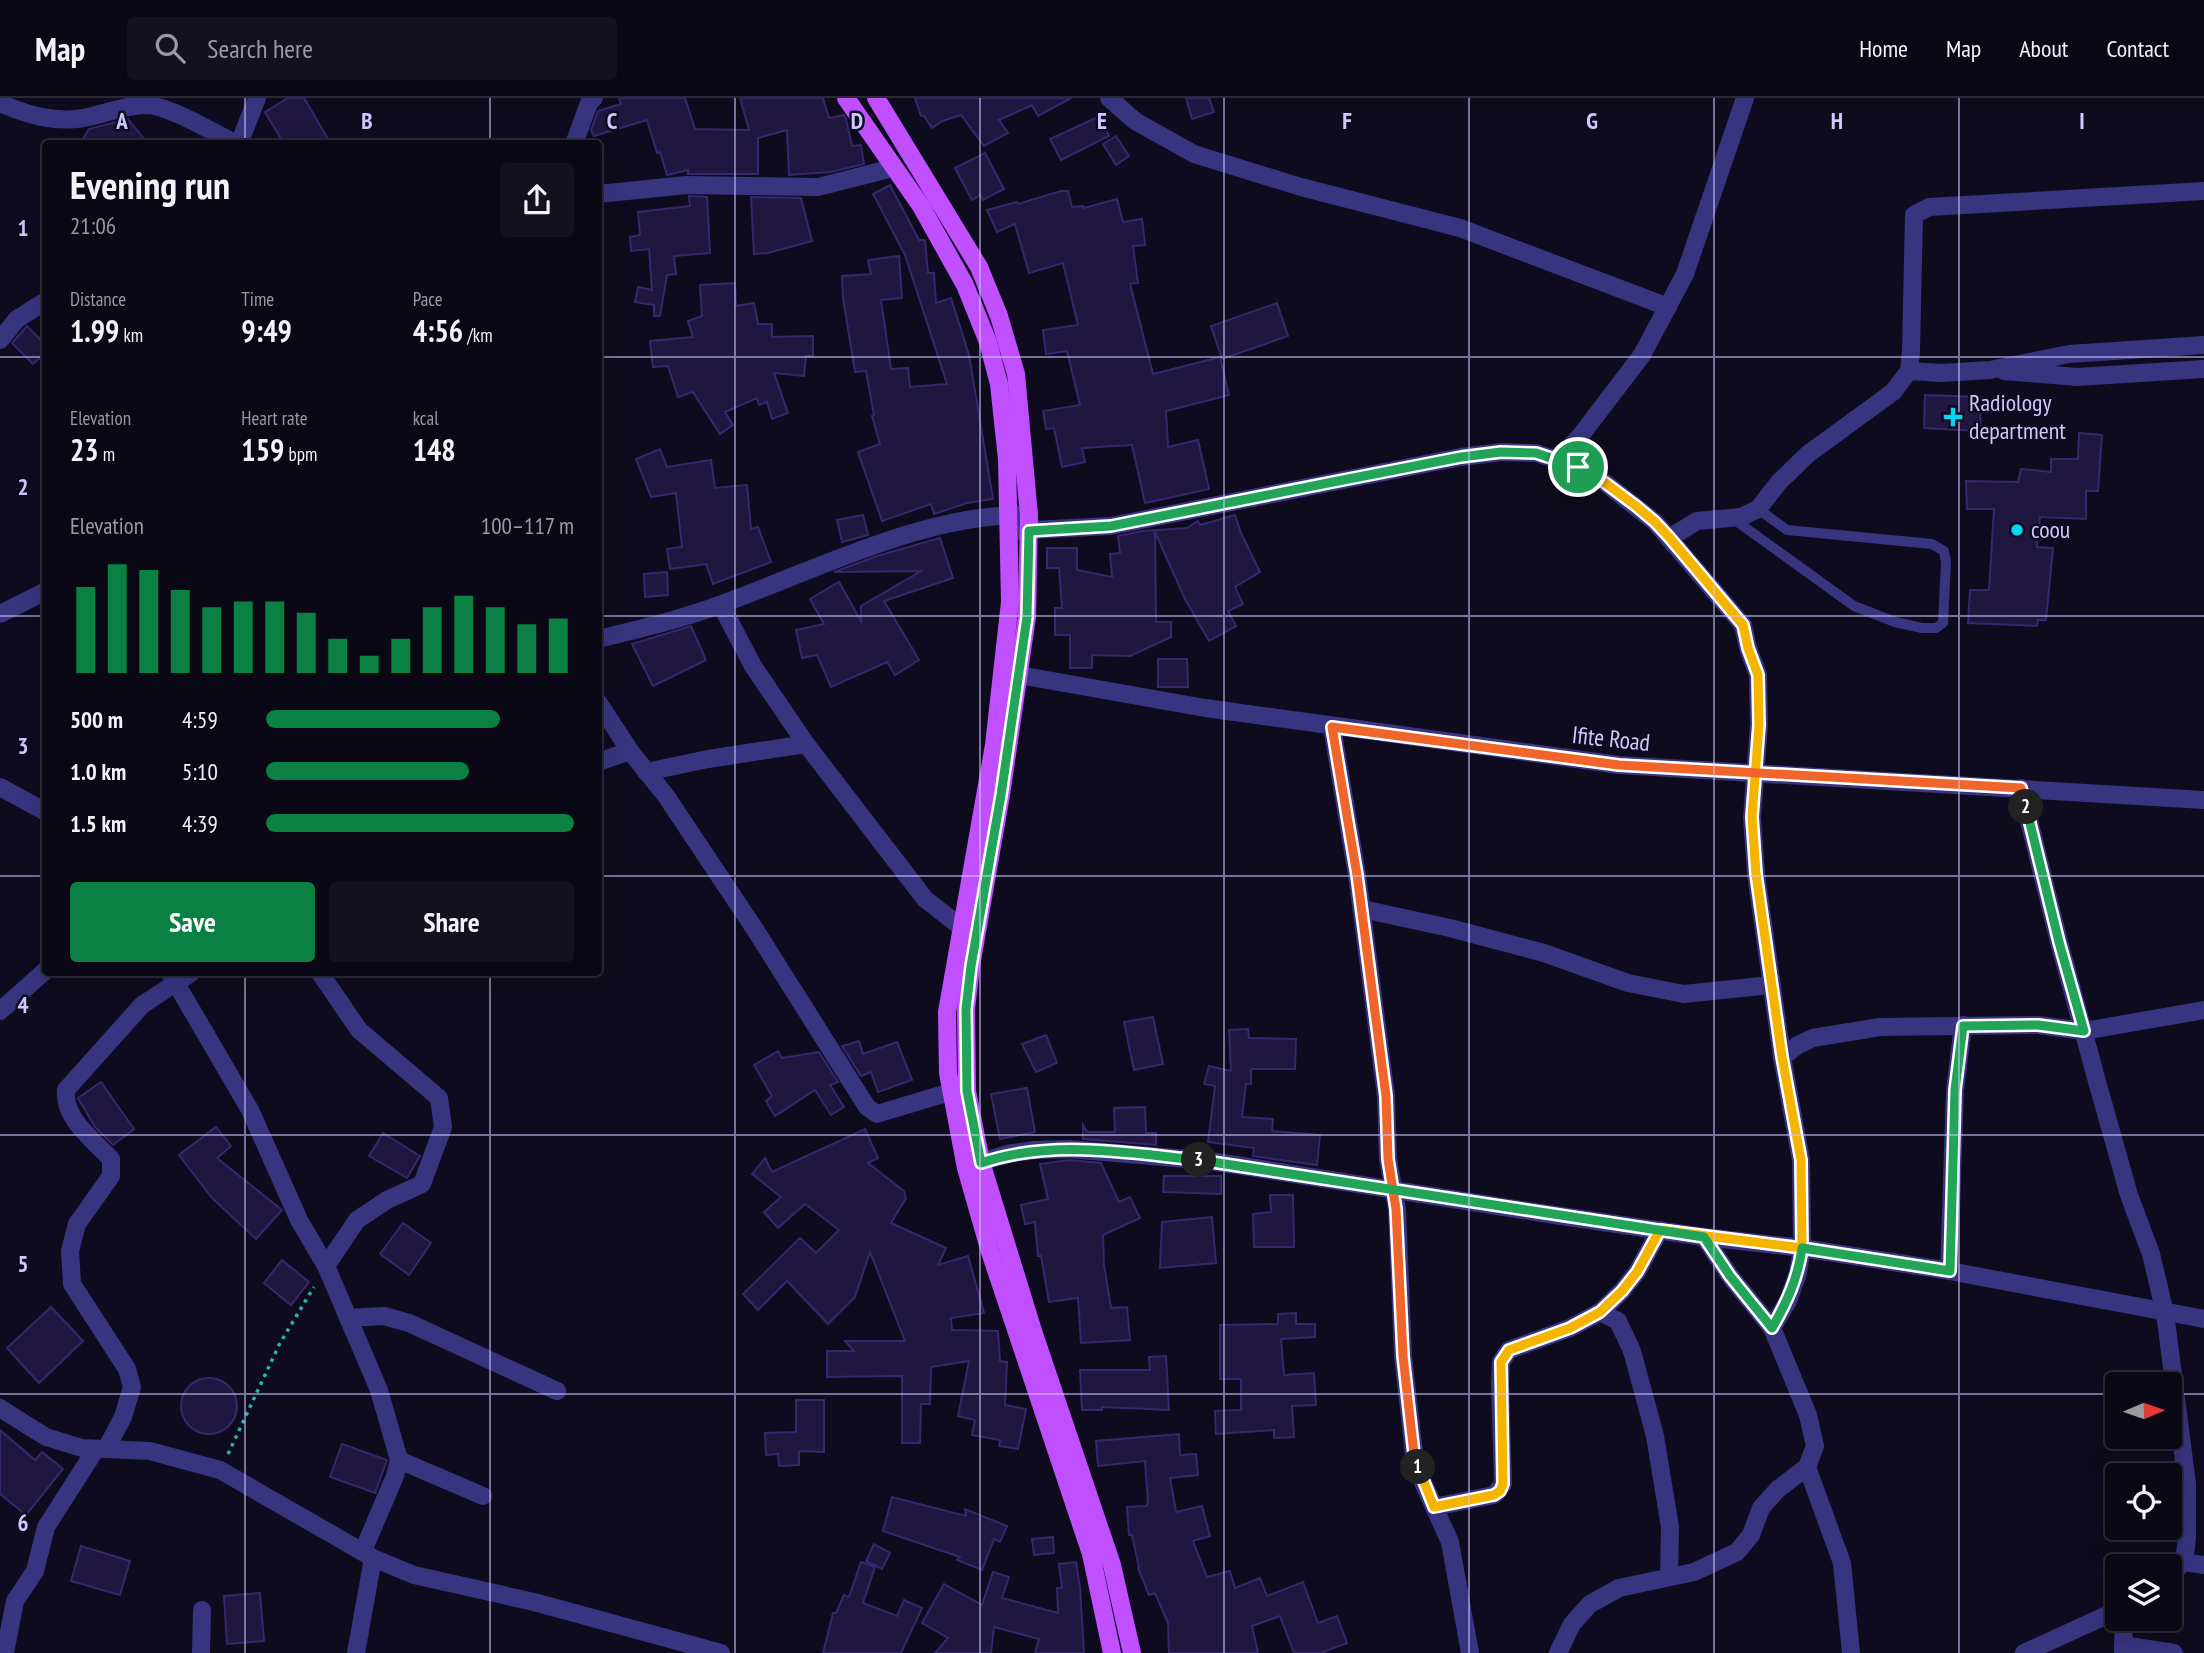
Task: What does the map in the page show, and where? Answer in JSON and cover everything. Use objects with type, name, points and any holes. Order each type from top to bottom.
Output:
[{"type":"main road","points":[[846,98],[921,206],[965,285],[988,342],[999,384],[1007,459],[1010,602],[1004,671],[990,770],[947,1012],[946,1045],[950,1093],[966,1168],[990,1252],[1091,1554],[1112,1653]]},
{"type":"main road","points":[[876,98],[979,267],[999,316],[1016,374],[1029,523],[1027,617],[971,966],[966,1009],[967,1091],[981,1163],[1033,1331],[1112,1565],[1132,1653]]},
{"type":"street","points":[[229,140],[257,98]]},
{"type":"street","points":[[575,140],[589,103],[594,98]]},
{"type":"street","points":[[1109,98],[1135,121],[1194,154],[1301,187],[1460,228],[1668,307]]},
{"type":"street","points":[[1558,460],[1581,435],[1642,355],[1668,307],[1685,274],[1745,98]]},
{"type":"street","points":[[0,103],[49,120],[84,118],[122,107],[150,105],[194,121],[225,140]]},
{"type":"street","points":[[602,194],[686,185],[818,187],[893,167]]},
{"type":"street","points":[[1669,537],[1697,521],[1741,517],[1758,509],[1779,482],[1808,454],[1893,392],[1909,371],[1914,215],[1929,207],[2204,191]]},
{"type":"street","points":[[0,340],[17,319],[42,302]]},
{"type":"street","points":[[1909,371],[1941,373],[1990,370],[2068,354],[2204,345]]},
{"type":"street","points":[[1990,370],[2077,377],[2204,369]]},
{"type":"street","points":[[602,638],[721,605],[785,579],[946,523],[1111,526],[1461,457],[1501,452],[1536,453],[1578,467],[1604,482],[1655,522],[1743,625],[1758,675],[1759,725],[1752,817],[1756,874],[1782,1057],[1801,1160],[1802,1248],[1798,1273],[1788,1301],[1772,1328]]},
{"type":"street","points":[[0,614],[42,593]]},
{"type":"street","points":[[721,605],[753,666],[806,744],[925,900],[961,927]]},
{"type":"street","name":"Ifite Road","points":[[1019,675],[1205,708],[1619,765],[2204,800]]},
{"type":"street","points":[[602,708],[630,751],[666,796],[756,931],[867,1107],[877,1114],[950,1093]]},
{"type":"street","points":[[1332,727],[1362,909],[1386,1096],[1388,1159],[1395,1191],[1400,1311],[1414,1454],[1450,1542],[1470,1653]]},
{"type":"street","points":[[646,772],[708,759],[806,744]]},
{"type":"street","points":[[602,761],[630,751]]},
{"type":"street","points":[[0,787],[42,810]]},
{"type":"street","points":[[2021,788],[2059,942],[2129,1195],[2151,1254],[2165,1313],[2188,1485],[2184,1562],[2204,1565]]},
{"type":"street","points":[[1362,909],[1450,928],[1544,953],[1628,983],[1684,994],[1771,985]]},
{"type":"street","points":[[0,1011],[42,974]]},
{"type":"street","points":[[2,1653],[15,1601],[35,1571],[46,1527],[123,1417],[132,1387],[127,1369],[72,1284],[71,1251],[77,1224],[111,1176],[112,1167],[111,1159],[73,1118],[65,1101],[66,1090],[142,1005],[179,976],[250,1110],[299,1220],[327,1269],[379,1390],[399,1460],[368,1554],[356,1653]]},
{"type":"street","points":[[322,976],[359,1030],[439,1098],[443,1127],[422,1184],[387,1200],[357,1220],[327,1269]]},
{"type":"street","points":[[1782,1057],[1813,1038],[1880,1027],[2038,1025],[2084,1031],[2204,1010]]},
{"type":"street","points":[[1950,1271],[1955,1090],[1963,1026]]},
{"type":"street","points":[[981,1163],[1007,1154],[1069,1149],[1210,1161],[1704,1237],[1802,1248],[1950,1271],[2204,1319]]},
{"type":"street","points":[[1434,1507],[1494,1495],[1500,1491],[1503,1484],[1501,1362],[1509,1350],[1570,1328],[1600,1312],[1637,1272],[1660,1230]]},
{"type":"street","points":[[1558,1653],[1572,1624],[1590,1604],[1619,1588],[1694,1572],[1737,1552],[1751,1535],[1762,1508],[1778,1489],[1808,1467],[1815,1446],[1808,1415],[1772,1328],[1730,1276],[1704,1237]]},
{"type":"street","points":[[1600,1312],[1618,1321],[1632,1351],[1655,1436],[1670,1527],[1669,1577]]},
{"type":"street","points":[[348,1318],[384,1316],[409,1323],[557,1391]]},
{"type":"street","points":[[0,1408],[46,1437],[82,1448],[150,1451],[219,1471],[368,1554],[414,1575],[534,1602],[721,1653]]},
{"type":"street","points":[[399,1460],[483,1496]]},
{"type":"street","points":[[1808,1467],[1842,1563],[1851,1653]]},
{"type":"street","points":[[201,1653],[202,1610]]},
{"type":"street","points":[[2024,1653],[2105,1617]]},
{"type":"street","points":[[2123,1631],[2123,1649],[2174,1653]]},
{"type":"lane","points":[[1732,517],[1854,606],[1895,622],[1922,628],[1936,628],[1943,623],[1946,562],[1944,551],[1933,544],[1787,530],[1758,509]]},
{"type":"path","points":[[219,1471],[280,1343],[313,1287],[327,1269]]},
{"type":"building","points":[[288,98],[304,98],[329,140],[282,140],[265,112]]},
{"type":"building","points":[[619,98],[685,98],[695,129],[749,130],[740,98],[823,98],[829,118],[844,115],[852,146],[861,145],[864,164],[831,172],[789,175],[787,130],[758,138],[758,174],[688,174],[688,170],[667,175],[647,120],[594,136],[591,130],[598,111],[621,104]]},
{"type":"building","points":[[915,98],[1071,98],[1038,116],[1032,105],[999,120],[1008,133],[984,146],[961,115],[942,121],[932,128],[924,116],[921,116]]},
{"type":"building","points":[[1186,98],[1209,98],[1214,112],[1192,119]]},
{"type":"building","points":[[1100,116],[1109,136],[1061,160],[1050,139]]},
{"type":"building","points":[[128,119],[145,140],[82,140],[89,129]]},
{"type":"building","points":[[1116,136],[1129,156],[1116,165],[1103,144]]},
{"type":"building","points":[[985,153],[1004,189],[983,200],[980,195],[972,200],[955,168]]},
{"type":"building","points":[[890,185],[919,240],[925,240],[928,273],[934,273],[936,303],[951,298],[969,355],[993,499],[967,503],[934,514],[931,504],[882,521],[858,452],[880,444],[872,416],[874,415],[866,371],[855,372],[842,276],[871,274],[868,260],[899,256],[902,298],[881,300],[891,369],[908,368],[910,387],[947,384],[905,255],[873,194]]},
{"type":"building","points":[[1068,191],[1072,207],[1084,208],[1117,199],[1123,222],[1142,219],[1145,245],[1133,246],[1138,283],[1130,284],[1153,374],[1220,357],[1229,395],[1166,411],[1168,447],[1198,440],[1209,489],[1145,503],[1132,445],[1082,448],[1085,462],[1062,467],[1054,428],[1046,429],[1043,411],[1080,405],[1067,351],[1046,354],[1043,330],[1078,325],[1063,263],[1029,273],[1015,224],[997,232],[987,210]]},
{"type":"building","points":[[689,196],[707,197],[710,253],[674,256],[676,274],[667,275],[660,316],[654,316],[654,305],[635,302],[638,287],[652,290],[649,249],[631,251],[630,237],[640,235],[638,212],[690,206]]},
{"type":"building","points":[[751,197],[801,198],[812,241],[754,254]]},
{"type":"building","points":[[735,283],[736,306],[754,303],[758,324],[772,324],[772,337],[813,336],[813,356],[806,356],[804,376],[774,373],[788,413],[772,419],[767,402],[759,405],[757,398],[725,412],[733,425],[720,434],[693,392],[678,397],[668,366],[653,367],[650,341],[693,337],[688,321],[702,316],[700,285]]},
{"type":"building","points":[[1277,303],[1288,336],[1222,359],[1211,326]]},
{"type":"building","points":[[27,326],[42,341],[42,356],[33,364],[12,343]]},
{"type":"building","points":[[1925,395],[1981,397],[1980,431],[1924,428]]},
{"type":"building","name":"coou","points":[[2079,433],[2102,435],[2098,491],[2086,491],[2086,519],[2040,517],[2037,547],[2053,548],[2046,620],[2038,620],[2037,626],[1968,623],[1970,590],[1989,590],[1994,509],[1967,509],[1966,481],[2018,482],[2021,469],[2051,472],[2051,459],[2078,459]]},
{"type":"building","points":[[660,449],[667,467],[711,460],[715,488],[747,485],[751,529],[758,527],[771,562],[713,584],[706,564],[670,569],[667,549],[682,547],[676,493],[651,497],[636,459]]},
{"type":"building","points":[[863,515],[868,535],[842,542],[837,520]]},
{"type":"building","points":[[1235,515],[1260,572],[1235,587],[1243,604],[1228,611],[1236,626],[1209,641],[1185,599],[1155,532],[1156,622],[1171,622],[1171,637],[1130,656],[1092,655],[1092,668],[1070,668],[1070,635],[1055,635],[1055,608],[1062,608],[1059,568],[1047,568],[1047,548],[1077,548],[1077,570],[1112,577],[1110,554],[1120,553],[1118,536],[1142,531],[1187,528],[1198,521],[1200,525]]},
{"type":"building","points":[[940,538],[953,578],[884,601],[919,660],[895,675],[887,662],[831,687],[817,655],[802,658],[796,630],[824,624],[810,599],[839,582],[861,621],[861,606],[921,571],[834,572],[877,556]]},
{"type":"building","points":[[667,572],[668,595],[645,597],[644,574]]},
{"type":"building","points":[[691,626],[706,660],[653,686],[632,644]]},
{"type":"building","points":[[1158,659],[1187,659],[1188,687],[1158,687]]},
{"type":"building","points":[[1153,1017],[1163,1064],[1134,1070],[1124,1022]]},
{"type":"building","points":[[1248,1029],[1249,1038],[1296,1039],[1295,1069],[1251,1069],[1251,1084],[1246,1084],[1242,1117],[1273,1119],[1272,1131],[1320,1135],[1317,1165],[1253,1156],[1254,1148],[1208,1142],[1215,1086],[1204,1084],[1209,1066],[1231,1071],[1229,1030]]},
{"type":"building","points":[[1046,1035],[1057,1063],[1036,1072],[1022,1044]]},
{"type":"building","points":[[859,1041],[863,1054],[897,1042],[912,1080],[878,1092],[871,1072],[861,1076],[842,1046]]},
{"type":"building","points":[[778,1051],[782,1058],[819,1052],[838,1082],[830,1085],[844,1107],[831,1115],[815,1090],[775,1116],[766,1101],[772,1096],[754,1065]]},
{"type":"building","points":[[101,1082],[134,1129],[113,1145],[95,1127],[78,1098]]},
{"type":"building","points":[[1027,1088],[1035,1132],[1000,1139],[991,1094]]},
{"type":"building","points":[[1145,1107],[1146,1133],[1156,1133],[1156,1145],[1083,1139],[1083,1125],[1087,1132],[1115,1132],[1114,1108]]},
{"type":"building","points":[[216,1127],[231,1146],[217,1158],[282,1210],[256,1239],[212,1198],[179,1155]]},
{"type":"building","points":[[865,1129],[878,1158],[868,1163],[904,1191],[906,1198],[891,1223],[946,1248],[938,1265],[968,1256],[984,1313],[951,1318],[952,1330],[998,1331],[1000,1361],[1007,1362],[1005,1405],[1026,1409],[1018,1449],[999,1446],[1000,1440],[972,1435],[975,1420],[958,1416],[969,1361],[931,1367],[930,1404],[921,1404],[920,1443],[902,1443],[902,1376],[827,1377],[827,1351],[854,1351],[845,1341],[905,1341],[870,1252],[855,1297],[828,1324],[787,1281],[758,1310],[743,1294],[800,1238],[816,1253],[839,1230],[805,1204],[778,1228],[764,1212],[781,1197],[752,1174],[765,1158],[772,1172]]},
{"type":"building","points":[[383,1133],[420,1156],[407,1178],[369,1156]]},
{"type":"building","points":[[1069,1160],[1101,1163],[1119,1202],[1130,1197],[1140,1218],[1103,1235],[1104,1265],[1111,1308],[1127,1307],[1130,1340],[1081,1343],[1078,1298],[1049,1302],[1041,1256],[1038,1256],[1035,1222],[1025,1224],[1021,1205],[1048,1199],[1040,1164]]},
{"type":"building","points":[[1164,1176],[1221,1176],[1221,1194],[1163,1192]]},
{"type":"building","points":[[1270,1195],[1293,1195],[1294,1247],[1254,1247],[1253,1214],[1271,1212]]},
{"type":"building","points":[[1212,1217],[1216,1263],[1160,1268],[1162,1222]]},
{"type":"building","points":[[403,1223],[431,1243],[409,1275],[380,1254]]},
{"type":"building","points":[[282,1260],[309,1282],[291,1305],[264,1283]]},
{"type":"building","points":[[51,1307],[83,1341],[39,1383],[7,1348]]},
{"type":"building","points":[[1296,1313],[1296,1324],[1315,1324],[1315,1337],[1281,1339],[1284,1375],[1314,1373],[1316,1405],[1292,1406],[1294,1437],[1274,1438],[1274,1430],[1216,1434],[1215,1411],[1241,1410],[1241,1379],[1220,1379],[1220,1325],[1278,1324],[1278,1314]]},
{"type":"building","points":[[1166,1356],[1169,1410],[1102,1407],[1102,1410],[1082,1410],[1080,1370],[1150,1370],[1149,1357]]},
{"type":"building","points":[[203,1378],[215,1378],[229,1386],[237,1400],[235,1417],[229,1426],[215,1434],[203,1434],[186,1422],[181,1412],[181,1400],[193,1383]]},
{"type":"building","points":[[796,1400],[824,1400],[824,1452],[799,1451],[799,1465],[779,1466],[778,1454],[766,1455],[765,1433],[796,1432]]},
{"type":"building","points":[[0,1430],[35,1460],[42,1452],[63,1469],[26,1515],[0,1494]]},
{"type":"building","points":[[1179,1434],[1180,1455],[1196,1454],[1198,1475],[1170,1478],[1176,1512],[1202,1506],[1210,1536],[1193,1541],[1207,1577],[1230,1571],[1235,1588],[1260,1578],[1267,1596],[1303,1582],[1318,1623],[1337,1616],[1347,1643],[1321,1653],[1294,1653],[1280,1616],[1252,1626],[1258,1653],[1169,1653],[1168,1623],[1155,1593],[1149,1595],[1138,1568],[1132,1535],[1129,1535],[1127,1507],[1146,1506],[1148,1503],[1145,1461],[1098,1466],[1096,1441]]},
{"type":"building","points":[[342,1444],[387,1460],[375,1493],[330,1477]]},
{"type":"building","points":[[892,1497],[966,1516],[965,1509],[1007,1526],[1000,1542],[994,1539],[982,1570],[957,1560],[960,1557],[883,1531]]},
{"type":"building","points":[[1053,1537],[1054,1553],[1034,1555],[1032,1539]]},
{"type":"building","points":[[874,1544],[890,1553],[882,1569],[866,1561]]},
{"type":"building","points":[[81,1546],[130,1561],[120,1595],[71,1581]]},
{"type":"building","points":[[861,1562],[875,1567],[863,1603],[897,1616],[904,1600],[922,1608],[901,1653],[823,1653],[833,1613],[836,1613],[844,1595],[849,1597]]},
{"type":"building","points":[[1076,1562],[1084,1653],[1035,1653],[1039,1639],[994,1627],[991,1653],[935,1653],[948,1638],[922,1623],[944,1584],[982,1605],[993,1572],[1009,1577],[1002,1598],[1058,1613],[1057,1588],[1062,1588],[1059,1564]]},
{"type":"building","points":[[260,1593],[264,1641],[227,1644],[224,1596]]},
{"type":"place","name":"Radiology department","points":[[1953,417]]},
{"type":"place","name":"coou","points":[[2017,530]]},
{"type":"route","points":[[1578,467],[1536,453],[1501,452],[1461,457],[1111,526],[1029,531],[1027,617],[966,1009],[967,1091],[981,1163],[1007,1154],[1069,1149],[1210,1161],[1395,1191],[1623,1224],[1704,1237],[1730,1276],[1772,1328],[1788,1301],[1798,1273],[1802,1248],[1950,1271],[1955,1090],[1963,1026],[2038,1025],[2084,1031],[2021,788],[1755,773],[1694,771],[1619,765],[1332,727],[1357,875],[1386,1096],[1388,1159],[1395,1191],[1403,1356],[1414,1454],[1434,1507],[1494,1495],[1500,1491],[1503,1484],[1501,1362],[1509,1350],[1570,1328],[1600,1312],[1637,1272],[1660,1230],[1704,1237],[1802,1248],[1801,1160],[1782,1057],[1756,874],[1752,817],[1755,773],[1759,725],[1758,675],[1743,625],[1669,537],[1636,506],[1578,467]]}]
